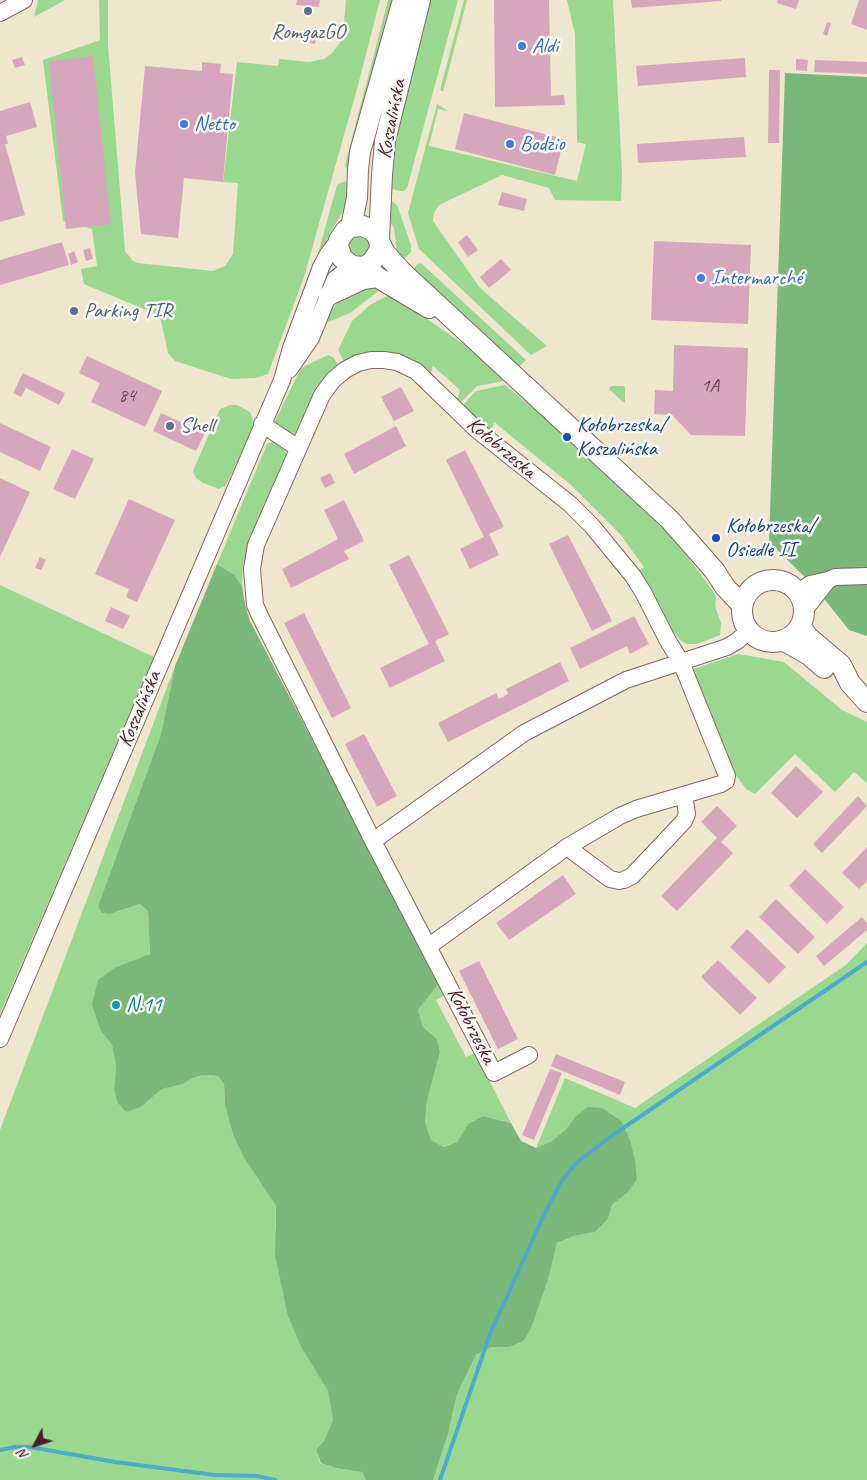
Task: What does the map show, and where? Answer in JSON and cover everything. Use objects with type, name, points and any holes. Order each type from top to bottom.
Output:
[{"type":"main road","name":"Koszalińska","points":[[345,233],[358,198],[360,152],[402,0]]},
{"type":"main road","name":"Koszalińska","points":[[379,241],[385,141],[420,0]]},
{"type":"main road","points":[[469,333],[342,258],[338,246],[345,233],[363,226],[373,231],[385,252],[401,271],[469,333],[670,520],[742,605]]},
{"type":"main road","points":[[329,296],[362,279],[364,270],[378,255],[379,241]]},
{"type":"main road","points":[[714,570],[754,586]]},
{"type":"main road","points":[[801,610],[793,635],[774,642],[764,641],[749,631],[742,614],[742,605],[746,594],[760,582],[775,579],[784,581],[792,586],[801,610],[808,637],[841,665],[850,683],[867,702]]},
{"type":"main road","points":[[783,640],[850,683]]},
{"type":"street","points":[[0,13],[24,0]]},
{"type":"street","name":"Koszalińska","points":[[0,1039],[282,380],[291,348],[322,267],[328,254],[345,233]]},
{"type":"street","name":"Koszalińska","points":[[282,380],[311,338],[335,279],[364,270]]},
{"type":"street","name":"Kołobrzeska","points":[[429,946],[567,847],[628,812],[721,784],[726,781],[727,776],[681,662],[668,641],[644,592],[610,547],[570,504],[477,430],[422,376],[409,367],[391,361],[371,360],[351,366],[339,374],[322,395],[256,545],[252,569],[255,605],[373,841],[494,1073],[529,1055]]},
{"type":"street","points":[[262,424],[298,448]]},
{"type":"street","points":[[801,610],[828,580],[843,576],[867,576]]},
{"type":"street","points":[[373,841],[515,738],[626,680],[727,647],[737,642],[749,631]]},
{"type":"street","points":[[567,847],[610,880],[624,880],[632,876],[684,822],[687,814],[684,795]]},
{"type":"green space","points":[[38,0],[65,0],[34,17]]},
{"type":"green space","points":[[99,0],[108,0],[108,45],[125,251],[133,261],[138,263],[213,271],[225,266],[233,254],[238,183],[223,182],[237,62],[278,66],[279,59],[309,62],[324,59],[340,43],[343,33],[346,0],[380,0],[304,277],[268,374],[256,378],[231,379],[175,361],[168,353],[160,316],[84,284],[81,269],[97,266],[92,229],[63,221],[43,60],[100,40]]},
{"type":"green space","points":[[388,0],[395,0],[350,169],[347,169],[345,165]]},
{"type":"green space","points":[[428,0],[458,0],[407,188],[404,191],[400,191],[389,188],[391,153]]},
{"type":"green space","points":[[464,0],[467,0],[443,92],[440,90]]},
{"type":"green space","points":[[567,0],[613,0],[622,174],[621,201],[555,200],[549,188],[502,175],[439,205],[434,213],[433,221],[480,288],[547,346],[531,355],[419,249],[408,213],[437,104],[448,111],[438,109],[429,146],[577,181],[586,144],[577,142],[575,34]]},
{"type":"green space","points":[[785,73],[867,77],[867,636],[849,630],[813,585],[769,542]]},
{"type":"green space","points":[[349,181],[345,208],[329,235],[316,274],[313,272],[337,185]]},
{"type":"green space","points":[[389,199],[397,205],[411,245],[411,252],[402,261],[397,251],[394,228],[391,224]]},
{"type":"green space","points":[[353,233],[364,235],[372,245],[366,255],[362,257],[357,258],[349,251],[348,243]]},
{"type":"green space","points":[[419,263],[526,360],[518,368],[412,270]]},
{"type":"green space","points":[[382,286],[350,313],[324,324],[325,316],[350,290]]},
{"type":"green space","points":[[391,294],[469,348],[506,379],[477,386],[458,405],[456,403],[460,390],[433,366],[430,377],[417,367],[346,365],[338,350],[352,321],[370,305]]},
{"type":"green space","points":[[328,355],[333,357],[340,368],[296,435],[292,435],[276,424],[275,421],[301,368]]},
{"type":"green space","points":[[505,385],[547,419],[676,541],[716,597],[715,606],[721,623],[720,635],[697,644],[687,644],[680,640],[673,631],[669,633],[636,573],[644,567],[620,534],[571,485],[494,422],[491,436],[463,410],[464,404],[476,391]]},
{"type":"green space","points":[[611,386],[625,387],[625,402],[610,390]]},
{"type":"green space","points":[[230,405],[237,405],[250,412],[253,420],[252,432],[228,481],[225,486],[219,489],[203,483],[196,478],[193,471],[220,409]]},
{"type":"green space","points":[[276,442],[285,448],[287,457],[252,537],[243,565],[242,586],[233,575],[217,564],[267,444]]},
{"type":"green space","points":[[217,564],[234,575],[242,586],[250,621],[439,983],[418,1010],[423,1027],[437,1039],[440,1052],[427,1101],[425,1122],[431,1140],[444,1147],[457,1142],[468,1124],[483,1116],[511,1123],[521,1141],[536,1148],[552,1141],[566,1129],[575,1117],[588,1107],[602,1108],[621,1121],[630,1140],[635,1161],[637,1179],[627,1193],[612,1205],[608,1219],[595,1232],[574,1236],[557,1243],[548,1280],[531,1329],[523,1341],[509,1347],[491,1347],[476,1355],[457,1394],[448,1434],[433,1480],[366,1480],[362,1472],[336,1468],[321,1463],[316,1450],[324,1441],[333,1420],[328,1391],[302,1349],[288,1316],[275,1255],[276,1206],[243,1156],[233,1135],[225,1105],[224,1084],[218,1076],[203,1075],[183,1084],[162,1089],[141,1107],[126,1112],[118,1103],[114,1090],[116,1066],[112,1045],[101,1031],[92,1005],[98,980],[116,967],[150,954],[148,911],[140,904],[110,914],[102,913],[98,906],[161,734],[175,666]]},
{"type":"green space","points":[[0,585],[154,657],[0,1014]]},
{"type":"green space","points":[[738,654],[784,662],[842,710],[867,722],[867,783],[854,772],[835,792],[795,754],[755,794],[746,789],[734,772],[690,670]]},
{"type":"green space","points":[[175,666],[161,734],[98,906],[102,913],[110,914],[140,904],[148,911],[150,954],[116,967],[101,1031],[112,1045],[116,1066],[114,1090],[141,1107],[162,1089],[183,1084],[203,1075],[218,1076],[224,1084],[225,1105],[233,1135],[243,1156],[276,1206],[275,1229],[302,1349],[328,1391],[333,1420],[324,1441],[316,1450],[320,1463],[336,1468],[362,1472],[366,1480],[0,1480],[0,1130]]},
{"type":"green space","points":[[867,943],[867,1480],[433,1480],[448,1434],[457,1394],[476,1355],[491,1347],[509,1347],[531,1329],[548,1280],[557,1243],[574,1236],[595,1232],[608,1219],[612,1205],[627,1193],[575,1117],[566,1129],[552,1141],[536,1148],[565,1078],[635,1108],[846,965]]},
{"type":"green space","points":[[439,983],[445,995],[436,1000],[466,1057],[475,1053],[511,1123],[483,1116],[468,1124],[457,1142],[444,1147],[431,1140],[425,1122],[427,1101],[440,1052],[437,1039],[423,1027],[418,1010]]},
{"type":"building","points":[[297,0],[320,0],[319,7],[296,5]]},
{"type":"building","name":"Aldi","points":[[494,0],[549,0],[551,96],[564,95],[565,105],[495,107]]},
{"type":"building","points":[[631,0],[721,0],[721,1],[632,8]]},
{"type":"building","points":[[778,0],[799,0],[796,9],[777,3]]},
{"type":"building","points":[[859,0],[867,0],[867,30],[851,24]]},
{"type":"building","points":[[827,22],[831,23],[827,36],[823,34]]},
{"type":"building","points":[[312,28],[317,29],[315,44],[310,43]]},
{"type":"building","points":[[93,56],[111,224],[66,229],[49,61]]},
{"type":"building","points":[[22,57],[25,65],[15,68],[12,60]]},
{"type":"building","points":[[745,58],[746,77],[638,86],[636,66]]},
{"type":"building","points":[[796,59],[808,60],[807,71],[796,70]]},
{"type":"building","points":[[815,60],[867,62],[867,74],[814,72]]},
{"type":"building","name":"Netto","points":[[202,62],[221,64],[220,73],[233,74],[223,182],[184,178],[178,238],[141,234],[135,173],[145,66],[202,71]]},
{"type":"building","points":[[769,70],[780,70],[779,143],[768,143]]},
{"type":"building","points":[[30,102],[37,127],[6,136],[8,144],[5,144],[25,215],[0,222],[0,111]]},
{"type":"building","name":"Bodzio","points":[[464,113],[564,139],[555,175],[455,149]]},
{"type":"building","points":[[744,137],[746,157],[638,163],[637,144]]},
{"type":"building","points":[[502,192],[527,199],[524,211],[498,205]]},
{"type":"building","points":[[467,235],[478,250],[468,257],[458,242]]},
{"type":"building","name":"Intermarché","points":[[654,241],[751,245],[748,324],[651,320]]},
{"type":"building","points":[[62,242],[69,265],[0,285],[0,260]]},
{"type":"building","points":[[90,248],[93,259],[86,261],[83,250]]},
{"type":"building","points":[[74,251],[78,262],[71,265],[68,254]]},
{"type":"building","points":[[501,259],[511,270],[489,288],[480,277]]},
{"type":"building","points":[[674,345],[748,348],[745,436],[691,435],[672,415],[654,414],[655,390],[673,391]]},
{"type":"building","points":[[87,356],[162,391],[145,427],[91,402],[100,383],[79,373]]},
{"type":"building","points":[[23,373],[65,393],[59,405],[26,388],[21,397],[13,393]]},
{"type":"building","points":[[401,387],[414,411],[394,421],[381,397]]},
{"type":"building","points":[[161,413],[205,433],[196,451],[153,431]]},
{"type":"building","points":[[0,423],[51,447],[40,471],[0,452]]},
{"type":"building","points":[[396,426],[406,446],[354,474],[344,454]]},
{"type":"building","points":[[72,449],[94,459],[75,499],[53,489]]},
{"type":"building","points":[[465,450],[504,527],[489,534],[499,555],[470,569],[460,549],[484,537],[446,460]]},
{"type":"building","points":[[330,473],[335,483],[325,488],[320,478]]},
{"type":"building","points":[[0,478],[30,492],[0,557]]},
{"type":"building","points":[[129,499],[175,520],[137,602],[126,597],[129,589],[95,574]]},
{"type":"building","points":[[344,500],[364,541],[344,551],[349,559],[291,588],[282,569],[338,539],[324,510]]},
{"type":"building","points":[[568,535],[612,621],[592,631],[549,544]]},
{"type":"building","points":[[409,555],[449,634],[435,641],[445,661],[390,688],[380,668],[429,644],[389,565]]},
{"type":"building","points":[[40,557],[46,560],[41,570],[35,568]]},
{"type":"building","points":[[111,607],[130,616],[123,629],[105,621]]},
{"type":"building","points":[[304,613],[351,708],[332,718],[284,623]]},
{"type":"building","points":[[634,616],[649,644],[630,654],[627,646],[580,669],[570,648]]},
{"type":"building","points":[[560,662],[569,681],[448,742],[438,723],[496,693],[499,699],[508,694],[506,689]]},
{"type":"building","points":[[364,734],[397,796],[377,807],[345,744]]},
{"type":"building","points":[[796,766],[823,792],[797,818],[771,793]]},
{"type":"building","points":[[858,796],[867,806],[822,853],[813,844]]},
{"type":"building","points":[[717,806],[737,826],[721,842],[733,853],[677,911],[661,896],[717,838],[701,822]]},
{"type":"building","points":[[867,847],[867,881],[859,889],[842,873]]},
{"type":"building","points":[[805,869],[844,907],[827,924],[789,886]]},
{"type":"building","points":[[563,875],[576,894],[509,940],[496,923]]},
{"type":"building","points":[[776,899],[815,937],[798,954],[759,917]]},
{"type":"building","points":[[862,917],[867,923],[867,930],[824,966],[816,956]]},
{"type":"building","points":[[747,929],[786,967],[769,984],[730,947]]},
{"type":"building","points":[[718,960],[757,998],[740,1015],[701,977]]},
{"type":"building","points":[[479,961],[518,1039],[498,1049],[459,971]]},
{"type":"building","points":[[556,1054],[625,1082],[620,1095],[551,1066]]},
{"type":"building","points":[[550,1069],[562,1073],[534,1140],[522,1135]]},
{"type":"waterway","points":[[440,1480],[490,1334],[542,1219],[561,1182],[575,1164],[610,1137],[867,962]]},
{"type":"waterway","points":[[0,1450],[30,1447],[115,1462],[215,1475],[257,1476],[275,1480]]},
{"type":"place","name":"RomgazGO","points":[[308,11]]},
{"type":"place","name":"Aldi","points":[[522,46]]},
{"type":"place","name":"Netto","points":[[184,124]]},
{"type":"place","name":"Bodzio","points":[[510,144]]},
{"type":"place","name":"Intermarché","points":[[701,278]]},
{"type":"place","name":"Parking TIR","points":[[74,311]]},
{"type":"place","name":"Shell","points":[[170,426]]},
{"type":"place","name":"Kołobrzeska/ Koszalińska","points":[[567,437]]},
{"type":"place","name":"Kołobrzeska/ Osiedle II","points":[[716,538]]},
{"type":"place","name":"N.11","points":[[116,1005]]}]
